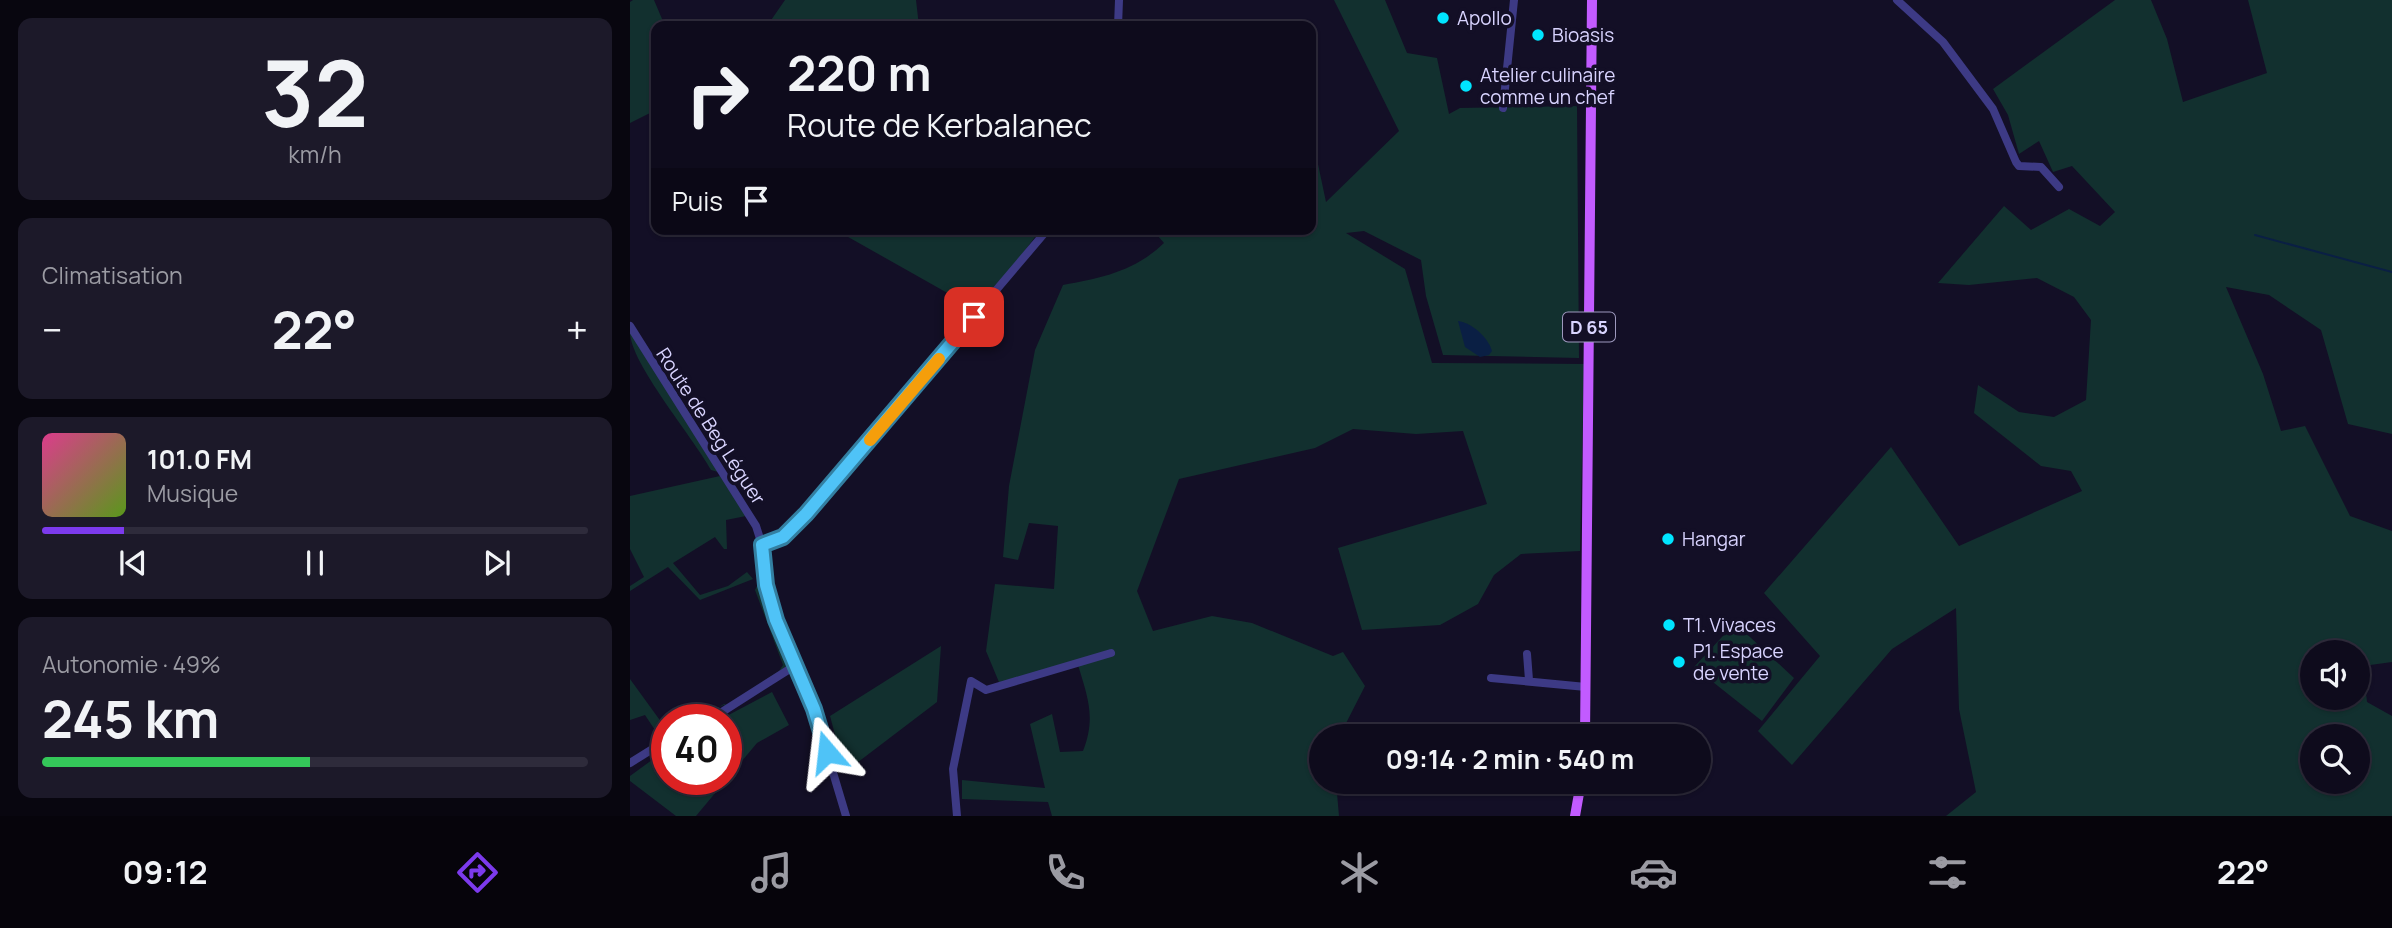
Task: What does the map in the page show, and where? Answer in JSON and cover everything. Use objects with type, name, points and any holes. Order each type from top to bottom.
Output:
[{"type":"main road","name":"D 65","points":[[1586,724],[1592,0]]},
{"type":"main road","points":[[1575,816],[1579,794]]},
{"type":"street","points":[[1118,21],[1119,0]]},
{"type":"street","points":[[1503,108],[1514,0]]},
{"type":"street","points":[[1897,0],[1943,42],[1993,108],[2015,162],[2019,166],[2041,167],[2059,187]]},
{"type":"street","points":[[762,545],[783,537],[806,514],[1043,235]]},
{"type":"street","name":"Route de Beg Léguer","points":[[630,326],[747,509],[762,545],[768,593],[776,620],[814,709],[846,816]]},
{"type":"street","points":[[957,816],[953,769],[971,681],[986,690],[1111,653]]},
{"type":"street","points":[[1528,654],[1529,680]]},
{"type":"street","points":[[735,704],[796,665]]},
{"type":"street","points":[[1491,678],[1587,687]]},
{"type":"street","points":[[630,763],[651,750]]},
{"type":"green space","points":[[654,0],[663,21],[651,21],[651,112],[630,123],[630,2]]},
{"type":"green space","points":[[785,0],[916,0],[918,21],[770,21]]},
{"type":"green space","points":[[1334,0],[1385,0],[1407,53],[1437,58],[1449,114],[1460,108],[1577,106],[1579,358],[1443,355],[1426,296],[1421,260],[1364,231],[1346,233],[1405,269],[1432,363],[1584,364],[1580,551],[1521,554],[1494,575],[1478,604],[1440,625],[1362,630],[1338,548],[1487,504],[1463,431],[1416,434],[1353,429],[1315,448],[1179,479],[1137,591],[1153,631],[1212,616],[1252,623],[1333,656],[1343,652],[1365,686],[1346,724],[1309,724],[1309,794],[1337,794],[1339,816],[1052,816],[1048,802],[962,799],[962,780],[1045,788],[1030,724],[1052,714],[1060,752],[1083,751],[1087,739],[1089,708],[1078,665],[1001,687],[986,651],[995,584],[1054,589],[1058,526],[1029,523],[1018,560],[1003,557],[1009,486],[1035,350],[1063,285],[1130,267],[1164,243],[1157,235],[1316,235],[1316,155],[1326,202],[1399,131]]},
{"type":"green space","points":[[2115,0],[2151,0],[2167,39],[2183,102],[2267,73],[2248,0],[2392,0],[2392,434],[2348,424],[2321,330],[2269,295],[2226,287],[2263,374],[2281,431],[2305,426],[2350,516],[2392,531],[2392,662],[2370,665],[2370,640],[2300,640],[2300,710],[2370,710],[2370,704],[2392,716],[2392,816],[1946,816],[1976,792],[1959,709],[1956,608],[1892,649],[1792,765],[1758,731],[1820,656],[1764,593],[1891,447],[1959,546],[2082,491],[2071,471],[2041,466],[1974,413],[1978,385],[2019,412],[2054,417],[2086,400],[2091,320],[2074,297],[2037,278],[1969,285],[1938,283],[2004,206],[2031,230],[2069,209],[2100,226],[2115,212],[2072,166],[2053,172],[2039,141],[2019,154],[2008,115],[1993,89]]},
{"type":"green space","points":[[845,235],[1036,235],[1014,265],[974,308]]},
{"type":"green space","points":[[630,332],[718,472],[711,470],[651,381],[640,362]]},
{"type":"green space","points":[[720,476],[746,516],[726,520],[727,549],[724,549],[715,537],[673,563],[700,595],[728,586],[747,572],[753,579],[700,600],[668,567],[630,591],[630,586],[644,577],[630,549],[630,496]]},
{"type":"green space","points":[[758,584],[780,642],[791,661],[784,670],[729,704],[779,671],[783,665],[755,590]]},
{"type":"green space","points":[[1735,623],[1794,678],[1762,721],[1694,667]]},
{"type":"green space","points":[[941,646],[937,702],[845,772],[830,716]]},
{"type":"green space","points":[[630,679],[651,708],[651,724],[645,715],[630,720]]},
{"type":"green space","points":[[772,692],[789,725],[757,743],[742,761],[742,708]]},
{"type":"green space","points":[[651,761],[651,795],[714,795],[696,816],[676,816],[630,781],[630,776]]},
{"type":"water","points":[[1458,321],[1474,328],[1483,336],[1492,351],[1489,355],[1480,357],[1465,347]]},
{"type":"waterway","points":[[2255,235],[2392,272]]},
{"type":"slow traffic","points":[[870,440],[939,359]]},
{"type":"place","name":"Apollo","points":[[1443,18]]},
{"type":"place","name":"Bioasis","points":[[1538,35]]},
{"type":"place","name":"Atelier culinaire comme un chef","points":[[1466,86]]},
{"type":"place","name":"Hangar","points":[[1668,539]]},
{"type":"place","name":"T1. Vivaces","points":[[1669,625]]},
{"type":"place","name":"P1. Espace de vente","points":[[1679,662]]},
{"type":"route","points":[[827,752],[814,709],[776,620],[766,585],[762,545],[783,537],[806,514],[974,317]]}]
